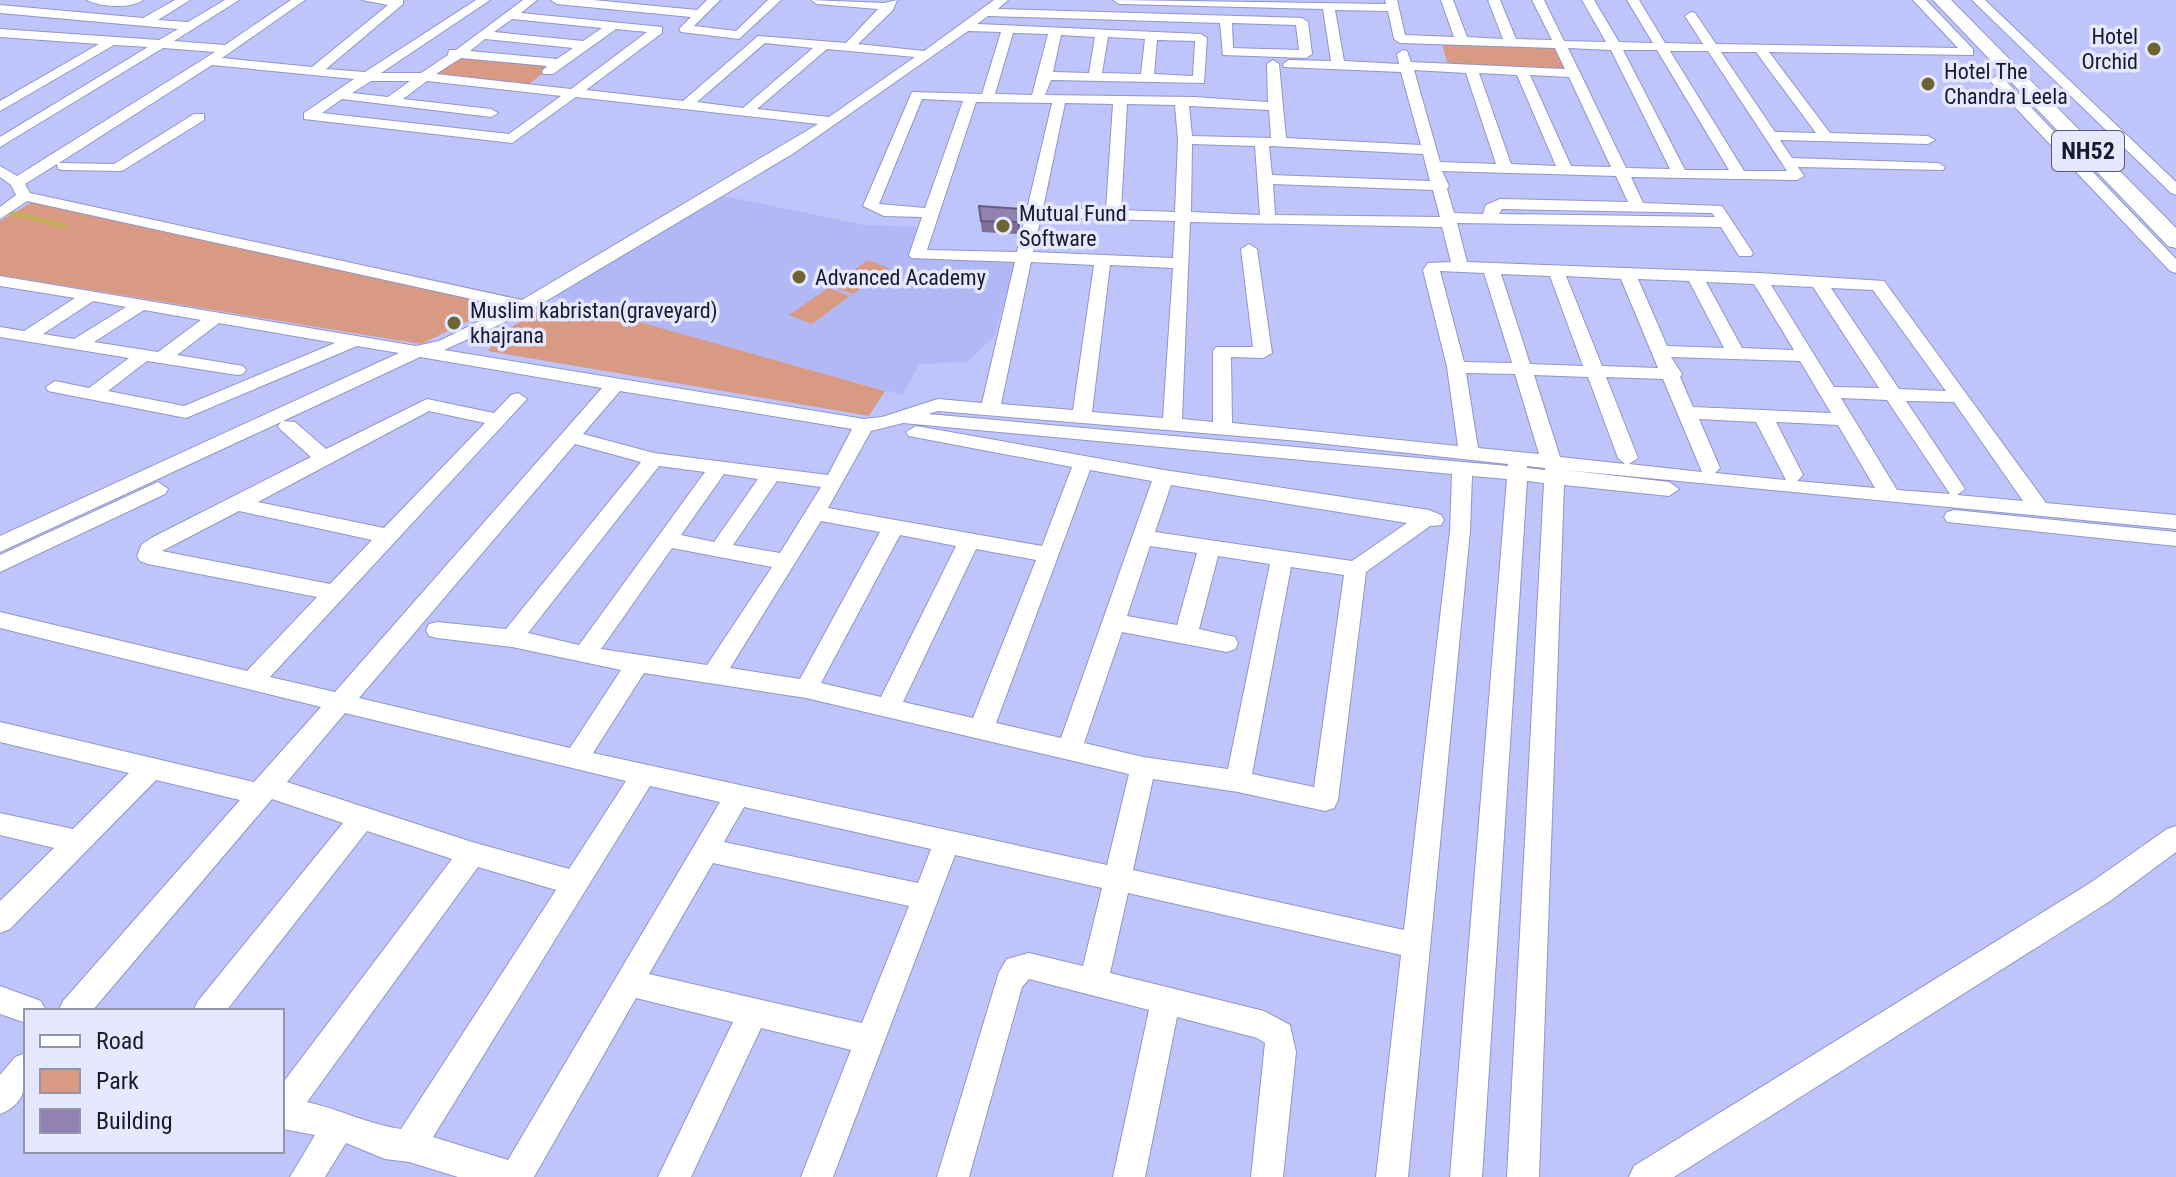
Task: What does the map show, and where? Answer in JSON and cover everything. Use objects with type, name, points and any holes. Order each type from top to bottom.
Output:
[{"type":"highway","name":"NH52","points":[[1941,0],[1999,70],[2176,241]]},
{"type":"highway","name":"NH52","points":[[1963,0],[2176,217]]},
{"type":"street","points":[[0,22],[37,0]]},
{"type":"street","points":[[93,0],[180,2]]},
{"type":"street","points":[[0,143],[233,0]]},
{"type":"street","points":[[217,53],[283,0]]},
{"type":"street","points":[[0,214],[14,186],[299,0]]},
{"type":"street","points":[[315,71],[399,2],[368,0]]},
{"type":"street","points":[[484,0],[309,116],[512,139],[662,27],[929,55]]},
{"type":"street","points":[[392,100],[531,0]]},
{"type":"street","points":[[557,0],[615,3],[701,14]]},
{"type":"street","points":[[655,10],[665,0]]},
{"type":"street","points":[[685,29],[714,0]]},
{"type":"street","points":[[739,35],[775,0]]},
{"type":"street","points":[[817,0],[891,4]]},
{"type":"street","points":[[0,545],[525,306],[832,122],[1002,0]]},
{"type":"street","points":[[1119,0],[1392,4],[1406,67],[1442,186],[1460,266]]},
{"type":"street","points":[[1447,0],[1462,41]]},
{"type":"street","points":[[1494,0],[1511,42]]},
{"type":"street","points":[[1538,0],[1638,208]]},
{"type":"street","points":[[1588,0],[1680,174]]},
{"type":"street","points":[[1633,0],[1740,177]]},
{"type":"street","points":[[1400,39],[1969,52],[1919,0]]},
{"type":"street","points":[[1978,0],[2176,190]]},
{"type":"street","points":[[145,22],[180,2]]},
{"type":"street","points":[[848,48],[891,4]]},
{"type":"street","points":[[1333,4],[1338,65]]},
{"type":"street","points":[[0,9],[190,26]]},
{"type":"street","points":[[986,12],[1302,22],[1306,54],[1227,52],[1226,20]]},
{"type":"street","points":[[509,15],[658,30]]},
{"type":"street","points":[[1435,166],[1793,178],[1797,174],[1691,16]]},
{"type":"street","points":[[462,134],[614,25]]},
{"type":"street","points":[[967,27],[1201,38],[1199,80],[1188,103],[1185,140],[1180,313],[1172,425]]},
{"type":"street","points":[[1008,30],[931,213],[917,255],[1180,263]]},
{"type":"street","points":[[1037,99],[1046,76],[1055,32]]},
{"type":"street","points":[[0,33],[160,45],[315,71],[371,77],[424,77],[508,101]]},
{"type":"street","points":[[1095,77],[1102,34]]},
{"type":"street","points":[[483,35],[584,45]]},
{"type":"street","points":[[1147,78],[1151,36]]},
{"type":"street","points":[[686,105],[762,39]]},
{"type":"street","points":[[0,107],[109,43]]},
{"type":"street","points":[[746,112],[824,45]]},
{"type":"street","points":[[412,49],[427,51]]},
{"type":"street","points":[[1760,49],[1826,137]]},
{"type":"street","points":[[442,52],[558,63]]},
{"type":"street","points":[[1200,61],[1574,73]]},
{"type":"street","points":[[1273,64],[1279,142]]},
{"type":"street","points":[[1471,69],[1505,169]]},
{"type":"street","points":[[1999,70],[2176,268]]},
{"type":"street","points":[[1522,71],[1565,170]]},
{"type":"street","points":[[1046,76],[1199,80]]},
{"type":"street","points":[[14,186],[63,166],[194,85]]},
{"type":"street","points":[[879,90],[979,98],[1275,106]]},
{"type":"street","points":[[339,95],[392,100],[508,101],[576,94],[832,122]]},
{"type":"street","points":[[917,95],[871,206],[884,211],[931,213]]},
{"type":"street","points":[[990,410],[1059,100]]},
{"type":"street","points":[[1113,214],[1120,101]]},
{"type":"street","points":[[63,166],[117,168],[199,117]]},
{"type":"street","points":[[0,128],[19,131]]},
{"type":"street","points":[[1771,136],[1928,140]]},
{"type":"street","points":[[1185,140],[1431,150]]},
{"type":"street","points":[[1262,142],[1268,220]]},
{"type":"street","points":[[1789,162],[1938,167]]},
{"type":"street","points":[[1265,179],[1442,186]]},
{"type":"street","points":[[14,186],[525,306]]},
{"type":"street","points":[[1708,191],[1745,253]]},
{"type":"street","points":[[1491,218],[1491,208],[1500,204],[1638,208],[1721,216]]},
{"type":"street","points":[[1032,212],[1268,220],[1721,216]]},
{"type":"street","points":[[1223,429],[1222,351],[1263,353],[1249,249]]},
{"type":"street","points":[[1082,417],[1103,260]]},
{"type":"street","points":[[1392,1177],[1465,460],[1456,367],[1431,270],[1434,266],[1878,285],[2040,510]]},
{"type":"street","points":[[1491,268],[1554,466],[1523,1177]]},
{"type":"street","points":[[1556,271],[1628,458]]},
{"type":"street","points":[[1627,274],[1673,374],[1710,468]]},
{"type":"street","points":[[1695,276],[1736,354]]},
{"type":"street","points":[[1759,278],[1891,497]]},
{"type":"street","points":[[1818,281],[1955,489]]},
{"type":"street","points":[[6,287],[90,296],[434,350],[614,386],[880,422],[1083,463],[1429,517],[1460,531]]},
{"type":"street","points":[[27,336],[90,296]]},
{"type":"street","points":[[78,344],[142,304]]},
{"type":"street","points":[[92,395],[216,317]]},
{"type":"street","points":[[0,332],[237,370]]},
{"type":"street","points":[[55,387],[186,412],[358,340]]},
{"type":"street","points":[[0,564],[288,426],[434,350]]},
{"type":"street","points":[[1662,351],[1806,356]]},
{"type":"street","points":[[1456,367],[1673,374]]},
{"type":"street","points":[[75,1009],[614,386]]},
{"type":"street","points":[[1827,392],[1960,397]]},
{"type":"street","points":[[251,682],[518,399]]},
{"type":"street","points":[[335,593],[148,556],[150,549],[160,542],[427,405],[498,420]]},
{"type":"street","points":[[714,674],[834,482],[880,422],[938,405],[1223,429],[1518,466],[1554,466],[2176,522]]},
{"type":"street","points":[[1688,413],[1844,419]]},
{"type":"street","points":[[1763,416],[1793,475]]},
{"type":"street","points":[[880,422],[1465,460]]},
{"type":"street","points":[[288,426],[324,458]]},
{"type":"street","points":[[569,436],[654,459],[834,482]]},
{"type":"street","points":[[512,638],[654,459]]},
{"type":"street","points":[[981,729],[1083,463]]},
{"type":"street","points":[[1466,1177],[1518,466]]},
{"type":"street","points":[[1554,466],[2176,539]]},
{"type":"street","points":[[584,655],[718,469]]},
{"type":"street","points":[[719,550],[773,472]]},
{"type":"street","points":[[1069,750],[1164,477]]},
{"type":"street","points":[[237,504],[390,537]]},
{"type":"street","points":[[815,513],[1049,555]]},
{"type":"street","points":[[1143,538],[1356,569],[1429,517]]},
{"type":"street","points":[[806,689],[893,528]]},
{"type":"street","points":[[667,540],[786,562]]},
{"type":"street","points":[[888,708],[969,541]]},
{"type":"street","points":[[1186,635],[1209,548]]},
{"type":"street","points":[[1238,781],[1282,559]]},
{"type":"street","points":[[437,630],[512,638],[584,655],[806,689],[1143,767],[1238,781],[1325,800],[1356,569]]},
{"type":"street","points":[[0,620],[576,759],[1415,945]]},
{"type":"street","points":[[1114,622],[1227,643]]},
{"type":"street","points":[[576,759],[638,663]]},
{"type":"street","points":[[0,732],[262,790],[575,883]]},
{"type":"street","points":[[0,920],[152,767]]},
{"type":"street","points":[[1094,981],[1143,767]]},
{"type":"street","points":[[409,1146],[644,774]]},
{"type":"street","points":[[284,1111],[340,1125],[385,1143],[409,1146],[513,1177],[738,795]]},
{"type":"street","points":[[210,1009],[362,818]]},
{"type":"street","points":[[0,824],[78,842]]},
{"type":"street","points":[[1645,1177],[2100,892],[2176,837]]},
{"type":"street","points":[[817,1177],[947,842]]},
{"type":"street","points":[[706,850],[926,897]]},
{"type":"street","points":[[284,1108],[472,854]]},
{"type":"street","points":[[953,1177],[1009,982],[1017,969],[1029,966],[1264,1025],[1279,1035],[1281,1052],[1267,1177]]},
{"type":"street","points":[[629,983],[871,1040]]},
{"type":"street","points":[[0,1000],[25,1009]]},
{"type":"street","points":[[1129,1177],[1166,1000]]},
{"type":"street","points":[[674,1177],[753,1012]]},
{"type":"street","points":[[0,1099],[24,1070]]},
{"type":"street","points":[[306,1177],[340,1125]]},
{"type":"shaded area","name":"Advanced Academy","points":[[723,196],[865,225],[920,227],[913,254],[1017,258],[994,337],[967,362],[919,364],[903,395],[769,360],[553,296]]},
{"type":"green space","points":[[1442,44],[1561,47],[1575,74],[1449,69]]},
{"type":"green space","points":[[459,56],[554,65],[521,90],[427,79]]},
{"type":"green space","points":[[32,202],[502,305],[421,344],[0,275],[0,221]]},
{"type":"green space","points":[[868,260],[889,268],[853,294],[831,286]]},
{"type":"green space","points":[[828,288],[850,296],[812,324],[789,315]]},
{"type":"green space","points":[[568,302],[885,391],[869,416],[488,351],[491,346],[482,344],[544,308]]},
{"type":"building","points":[[979,206],[1021,209],[1018,222],[981,221]]},
{"type":"waterway","points":[[0,210],[65,226]]},
{"type":"place","name":"Hotel Orchid","points":[[2154,49]]},
{"type":"place","name":"Hotel The Chandra Leela","points":[[1928,84]]},
{"type":"place","name":"Mutual Fund Software","points":[[1003,226]]},
{"type":"place","name":"Advanced Academy","points":[[799,277]]},
{"type":"place","name":"Muslim kabristan(graveyard) khajrana","points":[[454,323]]}]
